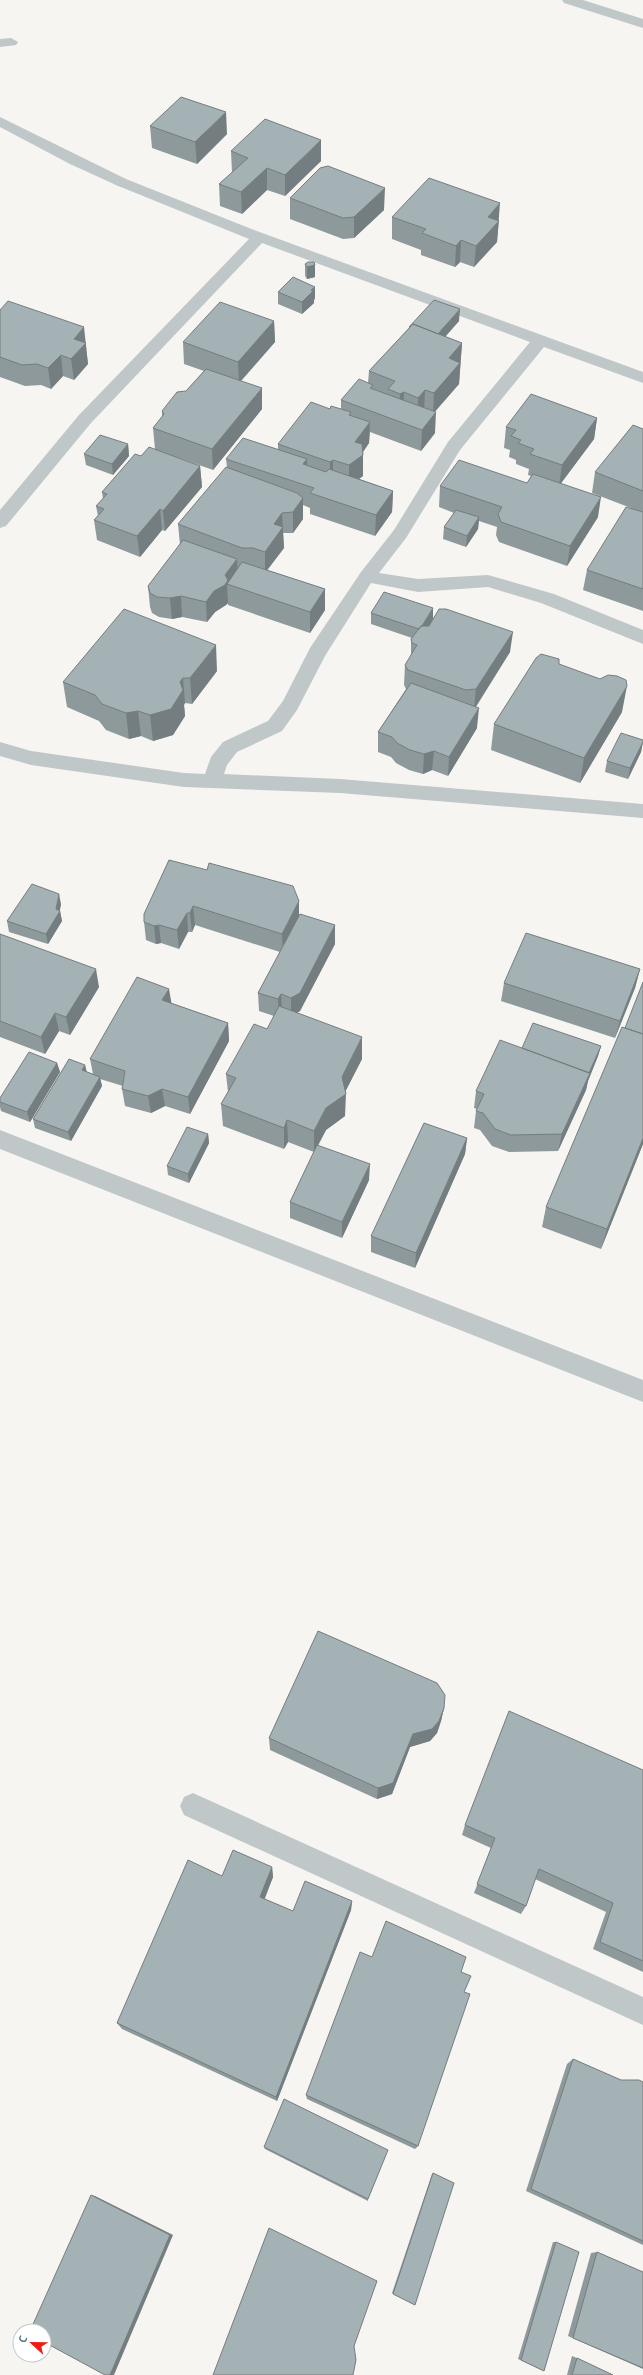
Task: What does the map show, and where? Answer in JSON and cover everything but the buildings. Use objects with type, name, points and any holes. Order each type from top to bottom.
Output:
[{"type":"street","points":[[569,0],[643,24]]},
{"type":"street","points":[[0,121],[75,161],[121,182],[259,237],[643,378]]},
{"type":"street","points":[[0,522],[85,419],[259,237]]},
{"type":"street","points":[[212,781],[218,762],[230,747],[275,726],[290,705],[317,653],[367,576],[400,534],[454,446],[541,340]]},
{"type":"street","points":[[367,576],[396,584],[435,586],[486,580],[565,605],[643,637]]},
{"type":"street","points":[[0,749],[31,758],[184,780],[340,786],[643,811]]},
{"type":"street","points":[[0,1139],[643,1391]]},
{"type":"street","points":[[193,1806],[643,2011]]}]
